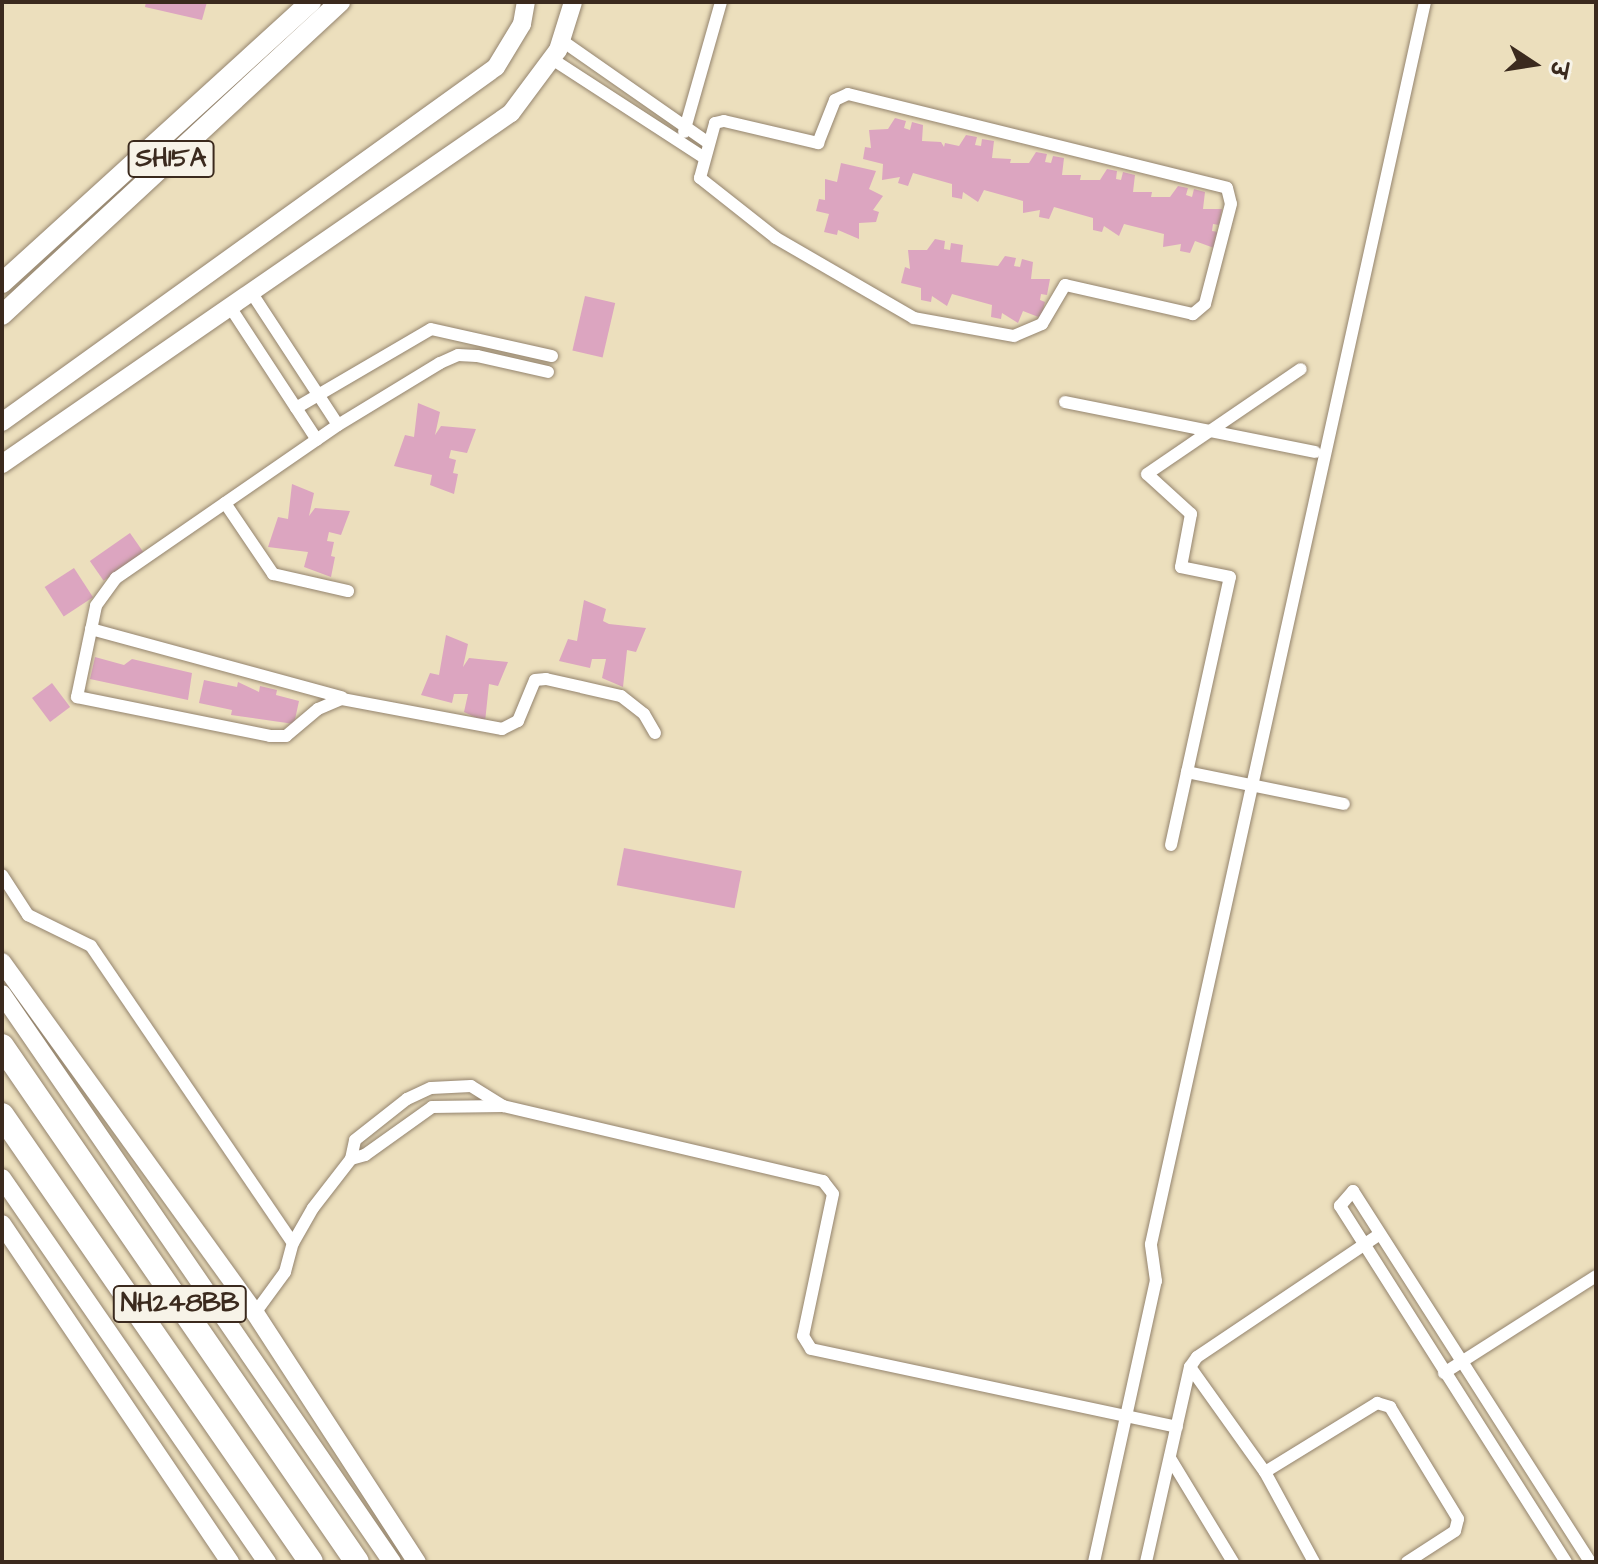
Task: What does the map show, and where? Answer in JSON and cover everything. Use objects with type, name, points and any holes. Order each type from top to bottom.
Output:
[{"type":"highway","name":"NH248BB","points":[[2,1046],[357,1562]]},
{"type":"highway","name":"NH248BB","points":[[2,1115],[311,1562]]},
{"type":"main road","name":"SH15A","points":[[2,283],[311,2]]},
{"type":"main road","name":"SH15A","points":[[2,315],[340,2]]},
{"type":"street","points":[[2,422],[496,67],[522,24],[526,2]]},
{"type":"street","points":[[2,464],[232,310],[511,113],[552,59],[573,2]]},
{"type":"street","points":[[679,142],[686,128],[721,2]]},
{"type":"street","points":[[1094,1562],[1156,1281],[1151,1244],[1425,2]]},
{"type":"street","points":[[561,40],[707,142]]},
{"type":"street","points":[[552,59],[703,157]]},
{"type":"street","points":[[848,94],[1219,184],[1227,188],[1231,204],[1200,311],[1184,313],[1065,285],[1032,332],[997,337],[896,311],[789,246],[705,185],[699,174],[707,142],[715,123],[724,121],[818,143],[835,100],[848,94]]},
{"type":"street","points":[[253,295],[338,425]]},
{"type":"street","points":[[232,310],[317,440]]},
{"type":"street","points":[[296,408],[431,329],[552,356]]},
{"type":"street","points":[[348,699],[328,702],[286,736],[77,697],[96,606],[116,578],[338,425],[458,355],[548,372]]},
{"type":"street","points":[[1171,845],[1230,577],[1181,567],[1191,514],[1147,474],[1301,369]]},
{"type":"street","points":[[1065,402],[1315,452]]},
{"type":"street","points":[[225,503],[273,574],[348,591]]},
{"type":"street","points":[[91,629],[348,699],[502,729],[518,721],[535,680],[546,679],[621,696],[644,714],[655,733]]},
{"type":"street","points":[[1187,772],[1344,804]]},
{"type":"street","points":[[2,875],[28,915],[91,946],[293,1243]]},
{"type":"street","points":[[2,962],[255,1313],[417,1562]]},
{"type":"street","points":[[2,994],[392,1562]]},
{"type":"street","points":[[255,1313],[285,1272],[293,1243],[351,1159],[355,1140],[431,1088],[471,1086],[503,1106]]},
{"type":"street","points":[[351,1159],[365,1155],[432,1107],[503,1106],[823,1181],[833,1194],[803,1336],[811,1349],[1177,1427]]},
{"type":"street","points":[[2,1178],[267,1562]]},
{"type":"street","points":[[1566,1562],[1340,1206],[1341,1199],[1353,1191],[1590,1562]]},
{"type":"street","points":[[2,1224],[230,1562]]},
{"type":"street","points":[[1146,1562],[1190,1367],[1197,1357],[1380,1234]]},
{"type":"street","points":[[1444,1373],[1596,1276]]},
{"type":"street","points":[[1190,1367],[1265,1472],[1314,1562]]},
{"type":"street","points":[[1265,1472],[1377,1403],[1390,1407],[1458,1519],[1455,1531],[1407,1562]]},
{"type":"street","points":[[1170,1458],[1233,1562]]},
{"type":"building","points":[[146,2],[207,2],[202,20],[145,7]]},
{"type":"building","points":[[895,118],[906,121],[904,128],[910,130],[912,122],[923,125],[922,141],[941,142],[944,147],[945,143],[959,146],[966,135],[977,137],[975,145],[981,146],[982,139],[994,141],[992,158],[1011,159],[1010,163],[1029,163],[1036,152],[1047,154],[1045,162],[1051,163],[1053,156],[1064,158],[1062,175],[1081,175],[1080,180],[1100,180],[1107,169],[1117,171],[1116,179],[1121,180],[1123,172],[1135,175],[1133,192],[1152,192],[1151,197],[1170,197],[1178,186],[1188,188],[1186,195],[1192,197],[1194,189],[1205,192],[1203,209],[1222,209],[1219,225],[1213,224],[1212,231],[1218,232],[1214,248],[1195,241],[1190,253],[1180,251],[1181,244],[1163,247],[1164,234],[1124,224],[1119,236],[1104,226],[1102,232],[1093,230],[1093,218],[1054,207],[1049,219],[1039,217],[1040,210],[1023,213],[1023,201],[984,190],[978,202],[963,192],[962,199],[952,197],[952,184],[913,173],[908,186],[898,183],[900,177],[882,180],[883,164],[863,159],[865,147],[871,148],[869,130],[888,129]]},
{"type":"building","points":[[841,163],[876,171],[869,189],[883,196],[873,210],[879,212],[876,222],[859,223],[859,239],[838,230],[837,235],[824,232],[829,214],[816,211],[819,199],[825,200],[825,179],[837,182]]},
{"type":"building","points":[[935,239],[945,241],[944,249],[950,250],[951,243],[963,245],[961,262],[998,266],[1005,256],[1016,258],[1014,266],[1020,267],[1022,259],[1033,262],[1031,279],[1050,279],[1047,295],[1041,294],[1040,300],[1045,302],[1041,318],[1023,311],[1018,323],[1002,313],[1001,319],[991,317],[992,305],[952,294],[947,306],[932,296],[931,302],[921,300],[921,288],[901,283],[905,267],[910,269],[908,250],[927,250]]},
{"type":"building","points":[[585,296],[615,303],[603,358],[572,351]]},
{"type":"building","points":[[418,403],[440,412],[435,435],[441,426],[476,429],[467,453],[451,450],[449,458],[456,460],[453,473],[458,474],[454,494],[430,485],[432,475],[394,466],[405,435],[414,437]]},
{"type":"building","points":[[292,484],[314,493],[309,516],[315,508],[350,511],[341,535],[329,532],[327,541],[334,542],[331,556],[335,557],[331,577],[304,567],[308,552],[268,547],[278,517],[288,519]]},
{"type":"building","points":[[130,533],[144,553],[104,581],[90,561]]},
{"type":"building","points":[[74,568],[93,597],[64,616],[45,587]]},
{"type":"building","points":[[584,600],[606,609],[603,621],[609,624],[646,628],[636,652],[627,650],[623,687],[602,678],[606,659],[592,659],[590,668],[559,661],[568,639],[577,641]]},
{"type":"building","points":[[446,635],[468,644],[463,667],[469,658],[508,662],[498,686],[489,684],[485,722],[464,712],[468,694],[454,694],[452,703],[421,695],[430,673],[439,675]]},
{"type":"building","points":[[95,657],[124,665],[132,659],[192,673],[188,700],[90,679]]},
{"type":"building","points":[[204,680],[237,687],[238,682],[259,692],[260,686],[277,690],[276,695],[299,701],[294,724],[231,715],[232,710],[199,703]]},
{"type":"building","points":[[52,683],[70,707],[50,722],[32,698]]},
{"type":"building","points":[[624,848],[742,871],[735,908],[617,885]]}]
